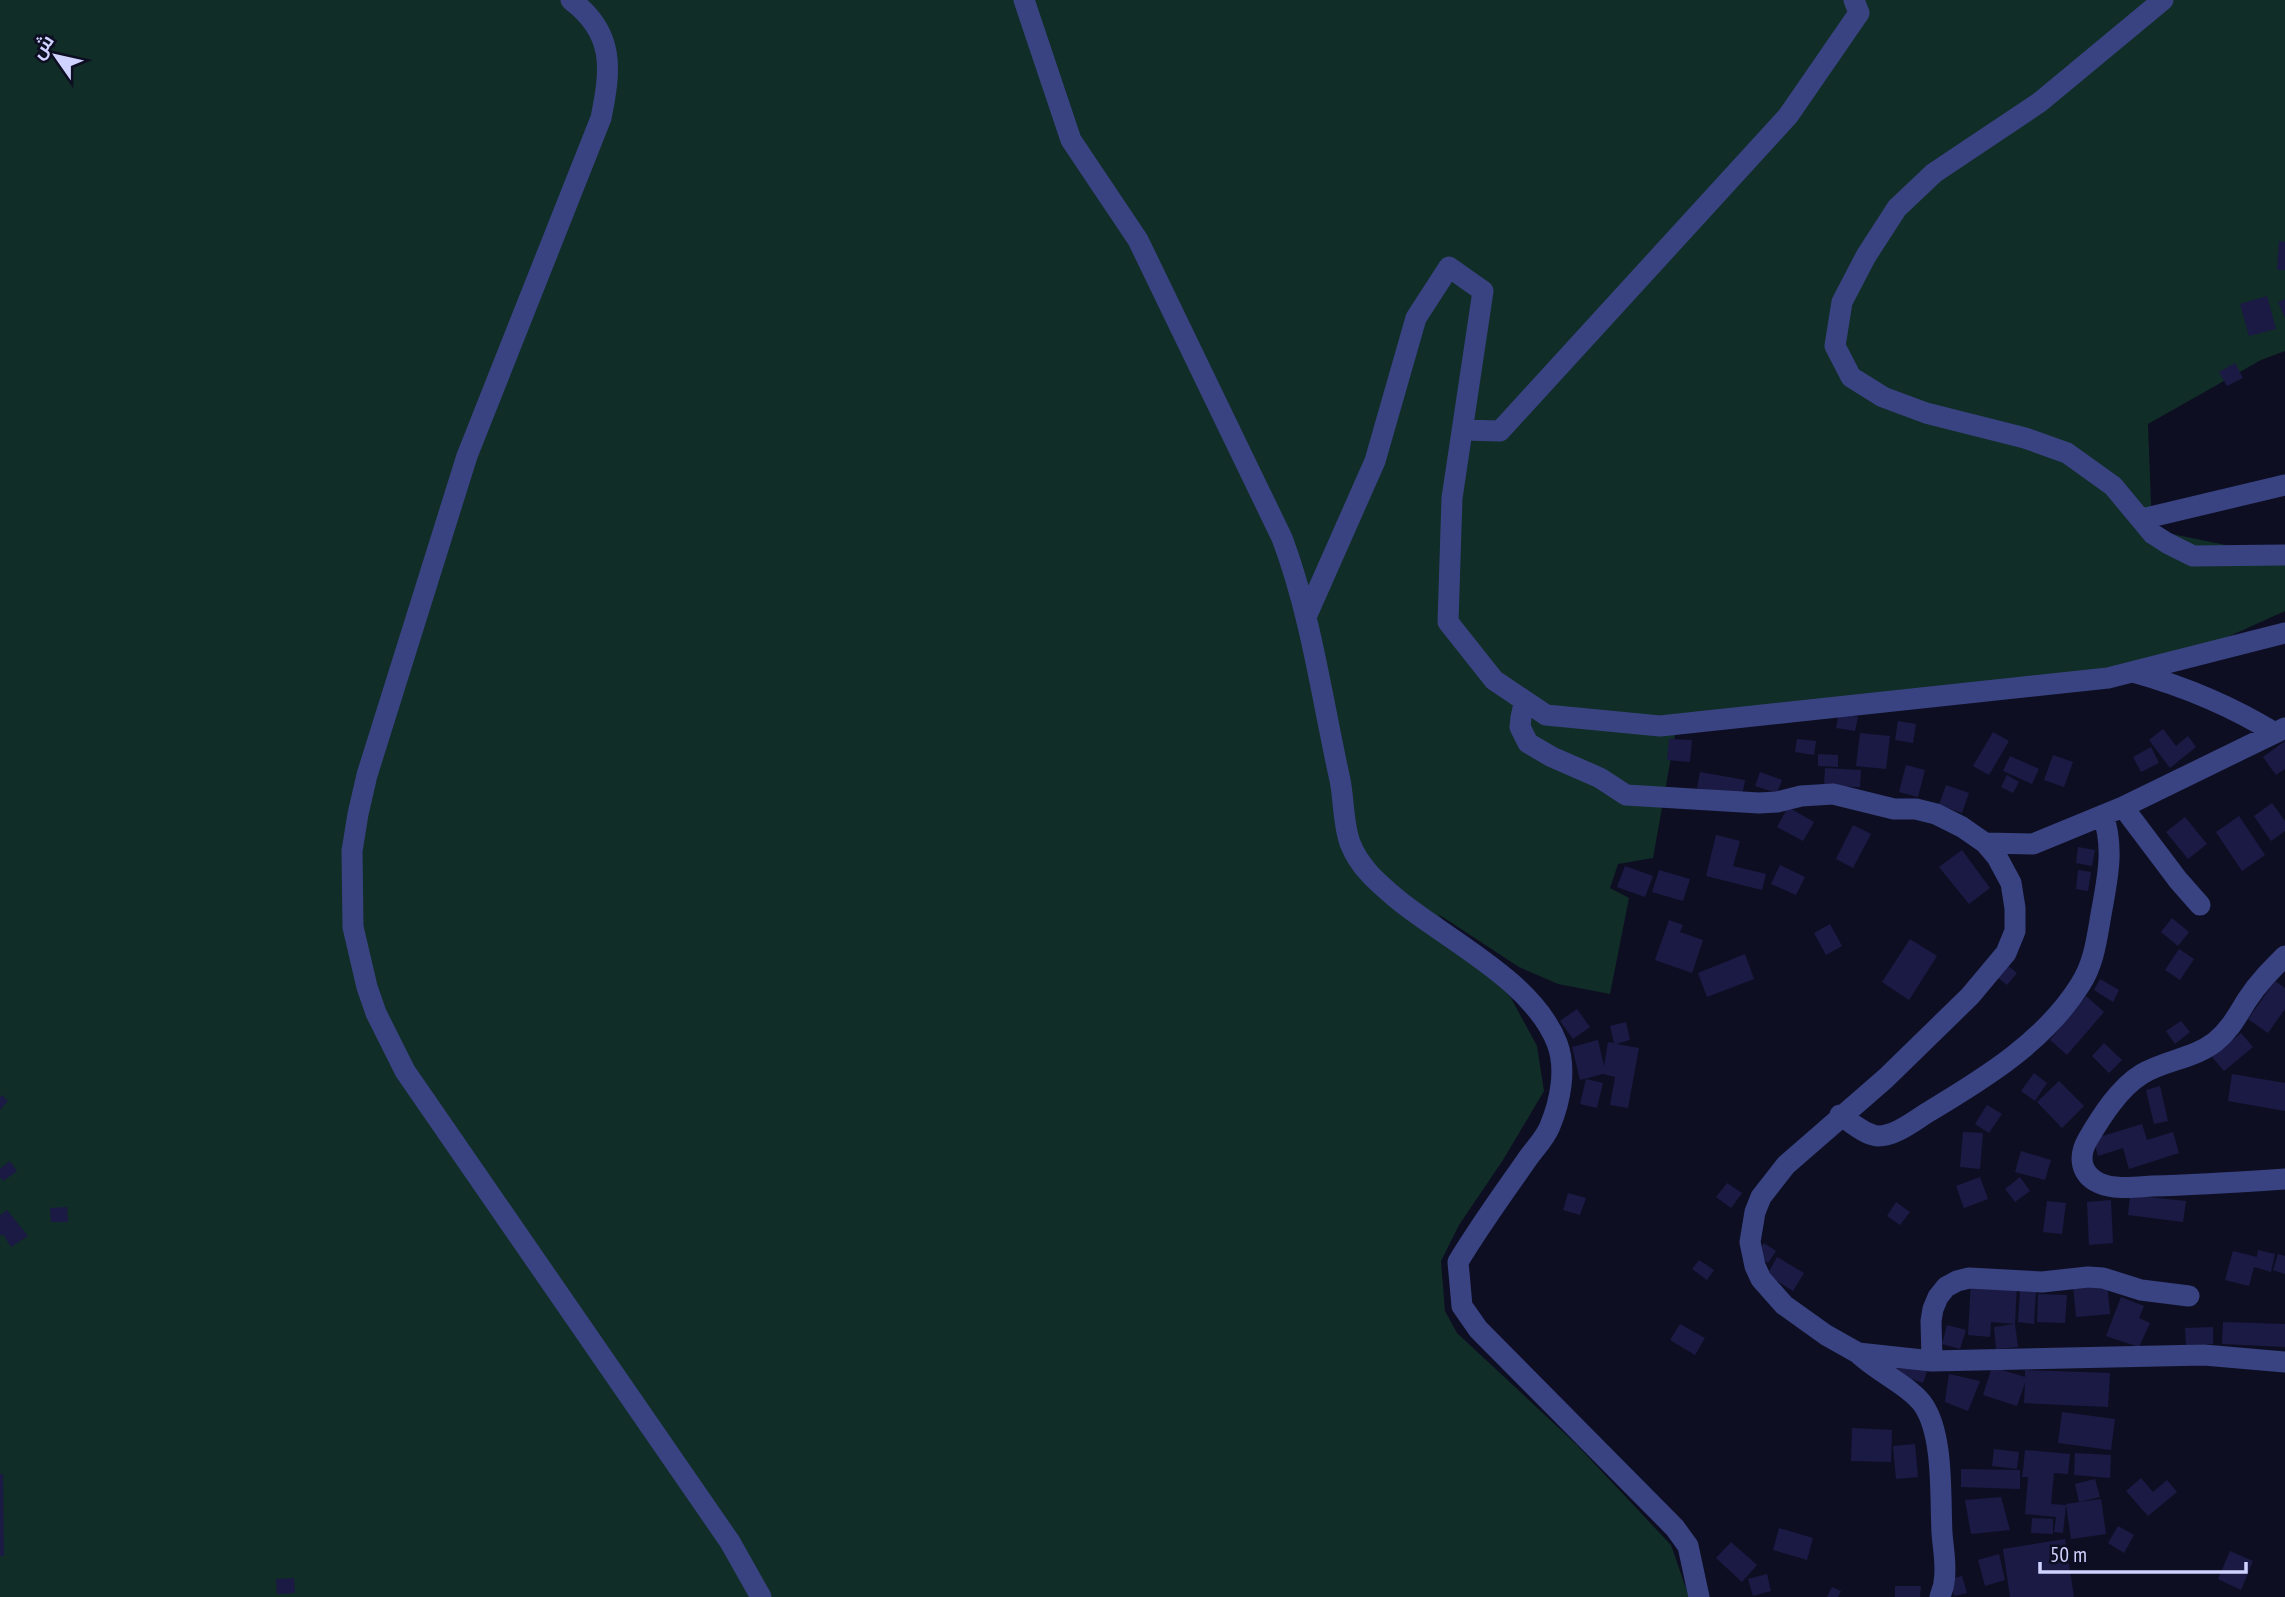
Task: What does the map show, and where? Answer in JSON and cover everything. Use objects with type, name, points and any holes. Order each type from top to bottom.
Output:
[{"type":"street","points":[[570,0],[592,19],[605,39],[608,60],[607,87],[601,118],[467,456],[367,775],[352,851],[353,927],[376,1013],[405,1071],[730,1542],[757,1588],[766,1597]]},
{"type":"street","points":[[1024,0],[1071,140],[1138,240],[1282,538],[1306,617],[1343,796],[1349,842],[1362,866],[1412,911],[1518,987],[1557,1043],[1562,1066],[1558,1105],[1549,1130],[1458,1262],[1462,1307],[1478,1329],[1675,1528],[1688,1546],[1699,1597]]},
{"type":"street","points":[[1463,430],[1500,431],[1760,147],[1788,116],[1859,13],[1854,0]]},
{"type":"street","points":[[2163,0],[2040,102],[1934,173],[1897,208],[1866,256],[1842,302],[1835,346],[1851,377],[1884,397],[1926,413],[2025,438],[2067,453],[2113,486],[2153,534],[2193,556],[2285,555]]},
{"type":"street","points":[[1306,617],[1375,461],[1416,318],[1449,267],[1483,291],[1452,498],[1448,622],[1494,680],[1546,715],[1660,726],[2108,678],[2285,633]]},
{"type":"street","points":[[2142,519],[2285,485]]},
{"type":"street","points":[[2134,672],[2193,691],[2280,730]]},
{"type":"street","points":[[1527,702],[1520,727],[1528,743],[1600,778],[1626,795],[1768,803],[1801,796],[1833,794],[1894,809],[1927,811],[1962,827],[1985,843],[2000,861],[2014,895],[2015,931],[2006,953],[1969,996],[1914,1052],[1786,1165],[1761,1197],[1755,1212],[1750,1242],[1761,1279],[1784,1305],[1826,1335],[1858,1353],[1923,1404],[1930,1417],[1935,1433],[1945,1581],[1940,1597]]},
{"type":"street","points":[[1985,843],[2033,844],[2113,811],[2280,730]]},
{"type":"street","points":[[2113,811],[2200,905]]},
{"type":"street","points":[[1840,1115],[1871,1135],[1892,1133],[1978,1083],[2008,1061],[2068,1002],[2086,973],[2097,942],[2109,872],[2113,811]]},
{"type":"street","points":[[2285,956],[2263,977],[2232,1026],[2217,1040],[2196,1054],[2142,1074],[2124,1090],[2094,1129],[2084,1147],[2081,1164],[2088,1177],[2102,1184],[2124,1187],[2285,1179]]},
{"type":"street","points":[[1932,1360],[1933,1309],[1946,1287],[1956,1281],[1969,1278],[2042,1282],[2088,1277],[2103,1278],[2141,1290],[2189,1296]]},
{"type":"street","points":[[1858,1353],[1932,1360],[2204,1355],[2285,1362]]},
{"type":"green space","points":[[0,0],[2285,0],[2285,351],[2261,360],[2148,424],[2152,530],[2285,557],[2285,611],[2221,640],[2038,685],[1675,735],[1653,858],[1618,864],[1610,888],[1629,898],[1610,994],[1558,984],[1519,967],[1438,914],[1511,998],[1537,1046],[1544,1091],[1503,1160],[1459,1225],[1441,1261],[1445,1311],[1457,1333],[1576,1444],[1671,1545],[1689,1597],[0,1597]]},
{"type":"building","points":[[2279,241],[2285,242],[2285,270],[2277,270]]},
{"type":"building","points":[[2267,296],[2276,329],[2249,336],[2240,304]]},
{"type":"building","points":[[2285,299],[2285,318],[2278,302]]},
{"type":"building","points":[[2235,363],[2243,378],[2227,386],[2219,372]]},
{"type":"building","points":[[1839,713],[1858,717],[1855,731],[1836,728]]},
{"type":"building","points":[[1898,721],[1916,724],[1913,743],[1895,740]]},
{"type":"building","points":[[2163,729],[2176,746],[2188,736],[2196,747],[2170,768],[2149,740]]},
{"type":"building","points":[[1993,732],[2009,741],[1989,775],[1973,766]]},
{"type":"building","points":[[1860,733],[1890,736],[1886,769],[1856,766]]},
{"type":"building","points":[[1669,739],[1692,740],[1690,762],[1667,760]]},
{"type":"building","points":[[1797,739],[1816,741],[1814,755],[1795,752]]},
{"type":"building","points":[[2285,741],[2285,769],[2276,775],[2263,757]]},
{"type":"building","points":[[2151,747],[2159,763],[2141,772],[2133,757]]},
{"type":"building","points":[[1818,754],[1838,755],[1838,767],[1818,766]]},
{"type":"building","points":[[2053,755],[2073,762],[2064,787],[2044,780]]},
{"type":"building","points":[[2010,756],[2039,769],[2032,784],[2003,771]]},
{"type":"building","points":[[1906,765],[1925,770],[1918,797],[1899,792]]},
{"type":"building","points":[[1825,768],[1861,770],[1860,787],[1824,786]]},
{"type":"building","points":[[1700,772],[1745,780],[1742,797],[1697,788]]},
{"type":"building","points":[[1760,772],[1782,780],[1777,793],[1755,786]]},
{"type":"building","points":[[2007,775],[2019,782],[2013,793],[2001,787]]},
{"type":"building","points":[[1946,785],[1969,793],[1962,813],[1939,805]]},
{"type":"building","points":[[2272,803],[2285,821],[2285,831],[2271,841],[2254,816]]},
{"type":"building","points":[[1788,807],[1814,822],[1803,841],[1777,827]]},
{"type":"building","points":[[2239,816],[2265,855],[2242,871],[2216,832]]},
{"type":"building","points":[[2185,817],[2207,844],[2188,859],[2166,832]]},
{"type":"building","points":[[1853,825],[1871,834],[1853,868],[1836,859]]},
{"type":"building","points":[[1716,835],[1740,841],[1733,866],[1766,874],[1762,890],[1706,876]]},
{"type":"building","points":[[2078,847],[2095,850],[2092,866],[2076,863]]},
{"type":"building","points":[[1962,850],[1990,888],[1969,904],[1939,867]]},
{"type":"building","points":[[1780,865],[1805,877],[1796,895],[1771,884]]},
{"type":"building","points":[[1625,866],[1653,876],[1645,897],[1617,887]]},
{"type":"building","points":[[1659,870],[1690,879],[1683,901],[1652,892]]},
{"type":"building","points":[[2078,870],[2091,872],[2088,891],[2076,889]]},
{"type":"building","points":[[2172,918],[2189,932],[2178,946],[2161,932]]},
{"type":"building","points":[[1669,920],[1683,925],[1680,932],[1703,940],[1692,973],[1655,960]]},
{"type":"building","points":[[1830,924],[1842,946],[1826,955],[1814,933]]},
{"type":"building","points":[[1910,939],[1937,956],[1909,1000],[1882,982]]},
{"type":"building","points":[[2179,949],[2194,959],[2180,980],[2165,970]]},
{"type":"building","points":[[1745,954],[1754,979],[1707,997],[1698,973]]},
{"type":"building","points":[[2007,965],[2017,973],[2007,985],[1997,977]]},
{"type":"building","points":[[2100,979],[2119,990],[2113,1002],[2094,990]]},
{"type":"building","points":[[2275,981],[2285,988],[2285,1009],[2268,1033],[2248,1019]]},
{"type":"building","points":[[2086,996],[2104,1012],[2067,1055],[2050,1040]]},
{"type":"building","points":[[1577,1009],[1590,1027],[1573,1039],[1560,1021]]},
{"type":"building","points":[[2181,1021],[2190,1032],[2175,1044],[2166,1031]]},
{"type":"building","points":[[1626,1022],[1630,1040],[1616,1044],[1639,1048],[1628,1108],[1610,1105],[1615,1077],[1603,1074],[1580,1080],[1572,1047],[1598,1040],[1604,1066],[1608,1042],[1614,1043],[1610,1026]]},
{"type":"building","points":[[2241,1033],[2253,1047],[2224,1071],[2212,1057]]},
{"type":"building","points":[[2104,1043],[2122,1060],[2109,1073],[2092,1056]]},
{"type":"building","points":[[2034,1073],[2047,1083],[2035,1101],[2021,1091]]},
{"type":"building","points":[[2232,1074],[2285,1083],[2285,1111],[2228,1101]]},
{"type":"building","points":[[1586,1079],[1603,1083],[1597,1108],[1580,1104]]},
{"type":"building","points":[[2059,1081],[2084,1106],[2062,1128],[2037,1102]]},
{"type":"building","points":[[2160,1086],[2168,1121],[2154,1124],[2146,1090]]},
{"type":"building","points":[[2,1095],[8,1101],[0,1110],[0,1097]]},
{"type":"building","points":[[1987,1105],[2002,1114],[1989,1133],[1975,1124]]},
{"type":"building","points":[[2142,1124],[2147,1140],[2173,1132],[2179,1153],[2129,1169],[2123,1148],[2098,1156],[2093,1139]]},
{"type":"building","points":[[1963,1132],[1983,1133],[1980,1169],[1960,1167]]},
{"type":"building","points":[[2021,1151],[2051,1160],[2045,1180],[2015,1172]]},
{"type":"building","points":[[10,1161],[17,1171],[3,1181],[0,1169]]},
{"type":"building","points":[[1980,1177],[1988,1199],[1964,1208],[1956,1186]]},
{"type":"building","points":[[2020,1177],[2030,1191],[2015,1202],[2005,1189]]},
{"type":"building","points":[[1727,1183],[1742,1193],[1731,1208],[1716,1197]]},
{"type":"building","points":[[1568,1193],[1586,1198],[1580,1215],[1563,1210]]},
{"type":"building","points":[[2130,1195],[2186,1201],[2183,1222],[2128,1215]]},
{"type":"building","points":[[2111,1200],[2113,1243],[2089,1245],[2087,1202]]},
{"type":"building","points":[[2047,1201],[2066,1203],[2062,1234],[2043,1232]]},
{"type":"building","points":[[1896,1202],[1910,1212],[1900,1225],[1887,1216]]},
{"type":"building","points":[[67,1207],[68,1222],[51,1222],[50,1208]]},
{"type":"building","points":[[7,1210],[28,1236],[11,1247],[3,1234],[0,1236],[0,1215]]},
{"type":"building","points":[[1764,1243],[1776,1251],[1768,1263],[1756,1256]]},
{"type":"building","points":[[2258,1250],[2275,1254],[2271,1272],[2254,1267],[2249,1286],[2225,1280],[2233,1251],[2257,1257]]},
{"type":"building","points":[[2278,1254],[2285,1256],[2285,1274],[2273,1270]]},
{"type":"building","points":[[1777,1257],[1804,1273],[1793,1291],[1767,1275]]},
{"type":"building","points":[[1699,1260],[1714,1270],[1707,1280],[1692,1269]]},
{"type":"building","points":[[1971,1281],[2017,1283],[2015,1324],[1991,1322],[1990,1337],[1968,1335]]},
{"type":"building","points":[[2107,1283],[2110,1314],[2076,1317],[2073,1286]]},
{"type":"building","points":[[2020,1290],[2036,1291],[2034,1324],[2018,1322]]},
{"type":"building","points":[[2038,1294],[2067,1295],[2065,1323],[2037,1322]]},
{"type":"building","points":[[2121,1297],[2144,1306],[2139,1318],[2150,1323],[2139,1347],[2106,1336]]},
{"type":"building","points":[[2223,1322],[2285,1324],[2285,1347],[2222,1344]]},
{"type":"building","points":[[1680,1324],[1705,1338],[1695,1355],[1670,1340]]},
{"type":"building","points":[[2015,1324],[2018,1347],[1996,1349],[1994,1327]]},
{"type":"building","points":[[1947,1325],[1966,1330],[1960,1349],[1942,1344]]},
{"type":"building","points":[[2213,1327],[2213,1344],[2186,1345],[2185,1328]]},
{"type":"building","points":[[1898,1360],[1927,1371],[1923,1383],[1894,1373]]},
{"type":"building","points":[[1992,1367],[2025,1377],[2025,1370],[2110,1373],[2108,1407],[2024,1403],[2025,1383],[2017,1406],[1983,1395]]},
{"type":"building","points":[[1949,1374],[1980,1381],[1968,1411],[1945,1402]]},
{"type":"building","points":[[2062,1412],[2115,1419],[2111,1450],[2058,1443]]},
{"type":"building","points":[[1852,1428],[1892,1430],[1891,1462],[1851,1461]]},
{"type":"building","points":[[1915,1444],[1918,1477],[1896,1479],[1893,1446]]},
{"type":"building","points":[[1994,1449],[2019,1452],[2017,1469],[1992,1466]]},
{"type":"building","points":[[2025,1450],[2070,1454],[2068,1474],[2054,1473],[2051,1504],[2066,1505],[2063,1533],[2054,1532],[2056,1517],[2025,1514],[2028,1477],[2022,1477]]},
{"type":"building","points":[[2075,1453],[2111,1455],[2110,1478],[2074,1475]]},
{"type":"building","points":[[1961,1469],[2020,1470],[2020,1489],[1961,1487]]},
{"type":"building","points":[[0,1474],[3,1474],[4,1556],[0,1556]]},
{"type":"building","points":[[2141,1478],[2153,1492],[2167,1480],[2177,1492],[2148,1516],[2126,1491]]},
{"type":"building","points":[[2095,1479],[2100,1497],[2079,1502],[2075,1484]]},
{"type":"building","points":[[2001,1497],[2010,1530],[1971,1534],[1965,1500]]},
{"type":"building","points":[[2101,1499],[2106,1534],[2071,1539],[2066,1504]]},
{"type":"building","points":[[2032,1518],[2053,1519],[2053,1534],[2031,1533]]},
{"type":"building","points":[[2118,1526],[2134,1535],[2124,1553],[2108,1543]]},
{"type":"building","points":[[1779,1528],[1813,1538],[1807,1560],[1773,1550]]},
{"type":"building","points":[[2065,1539],[2074,1597],[2010,1597],[2003,1549]]},
{"type":"building","points":[[1731,1542],[1757,1565],[1742,1582],[1716,1558]]},
{"type":"building","points":[[2230,1551],[2253,1561],[2241,1590],[2218,1579]]},
{"type":"building","points":[[1999,1554],[2005,1580],[1985,1586],[1978,1560]]},
{"type":"building","points":[[1767,1574],[1771,1591],[1753,1596],[1748,1579]]},
{"type":"building","points":[[1962,1576],[1967,1593],[1954,1596],[1950,1579]]},
{"type":"building","points":[[294,1578],[295,1593],[277,1594],[276,1579]]},
{"type":"building","points":[[1895,1586],[1921,1586],[1920,1597],[1895,1597]]},
{"type":"building","points":[[1832,1587],[1841,1591],[1838,1597],[1827,1597]]}]
